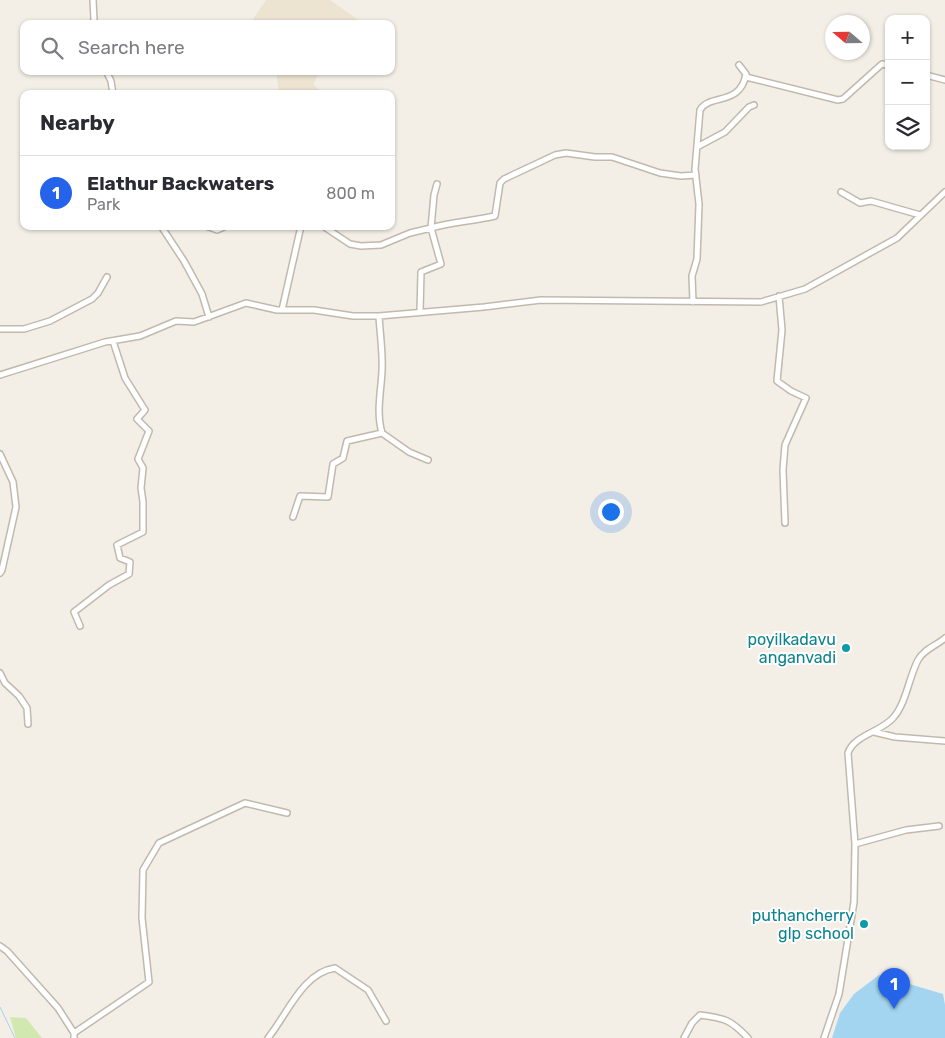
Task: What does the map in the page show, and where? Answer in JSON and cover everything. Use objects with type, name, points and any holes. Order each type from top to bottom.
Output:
[{"type":"street","points":[[93,0],[94,20]]},
{"type":"street","points":[[746,77],[838,100],[843,99],[882,64],[885,64]]},
{"type":"street","points":[[693,302],[692,276],[697,260],[699,204],[696,147],[700,108],[706,104],[733,95],[743,84],[746,77],[740,65]]},
{"type":"street","points":[[108,75],[112,81],[113,90]]},
{"type":"street","points":[[930,76],[945,80]]},
{"type":"street","points":[[696,147],[725,132],[748,107],[754,105]]},
{"type":"street","points":[[329,230],[350,244],[361,246],[381,245],[410,233],[455,222],[495,216],[500,183],[504,178],[566,152],[595,157],[612,157],[660,173],[680,176],[696,175]]},
{"type":"street","points":[[420,311],[421,272],[441,264],[431,228],[437,184]]},
{"type":"street","points":[[841,192],[860,202],[871,201],[920,215]]},
{"type":"street","points":[[0,375],[113,341],[140,336],[176,322],[194,322],[246,304],[282,310],[314,310],[353,316],[379,316],[541,300],[761,302],[805,289],[897,238],[945,192]]},
{"type":"street","points":[[164,230],[184,261],[202,294],[209,317]]},
{"type":"street","points":[[282,310],[300,230]]},
{"type":"street","points":[[0,329],[24,329],[50,322],[92,300],[107,277]]},
{"type":"street","points":[[779,296],[782,330],[777,381],[791,391],[806,398],[785,445],[783,470],[785,524]]},
{"type":"street","points":[[379,316],[382,370],[379,399],[382,433],[409,452],[428,460]]},
{"type":"street","points":[[80,626],[74,612],[109,585],[129,574],[130,562],[120,558],[117,545],[143,532],[141,488],[143,468],[138,459],[148,431],[137,419],[145,410],[126,378],[113,341]]},
{"type":"street","points":[[293,517],[300,496],[328,497],[333,464],[343,458],[347,441],[382,433]]},
{"type":"street","points":[[0,454],[13,482],[16,507],[0,573]]},
{"type":"street","points":[[824,1038],[839,994],[854,902],[855,844],[848,753],[854,743],[892,719],[897,713],[919,660],[925,651],[944,640]]},
{"type":"street","points":[[0,673],[5,683],[19,696],[27,708],[28,724]]},
{"type":"street","points":[[874,732],[895,737],[945,741]]},
{"type":"street","points":[[0,946],[7,951],[58,1008],[74,1036],[149,982],[142,918],[143,870],[159,843],[245,803],[287,813]]},
{"type":"street","points":[[855,844],[906,830],[939,826]]},
{"type":"street","points":[[268,1038],[306,984],[324,971],[335,968],[368,990],[386,1021]]},
{"type":"street","points":[[684,1038],[692,1023],[700,1015],[728,1020],[738,1026],[748,1038]]},
{"type":"shaded area","points":[[266,0],[330,0],[357,19],[254,20],[253,19]]},
{"type":"shaded area","points":[[277,75],[319,75],[313,84],[320,90],[278,90]]},
{"type":"green space","points":[[10,1017],[26,1018],[42,1038],[16,1038]]},
{"type":"water","points":[[879,975],[943,994],[945,1038],[832,1038],[840,1013],[854,994]]},
{"type":"waterway","points":[[0,1007],[15,1038]]},
{"type":"place","name":"poyilkadavu anganvadi","points":[[846,648]]},
{"type":"place","name":"puthancherry glp school","points":[[864,924]]},
{"type":"place","name":"Elathur Backwaters","points":[[894,1009]]}]
